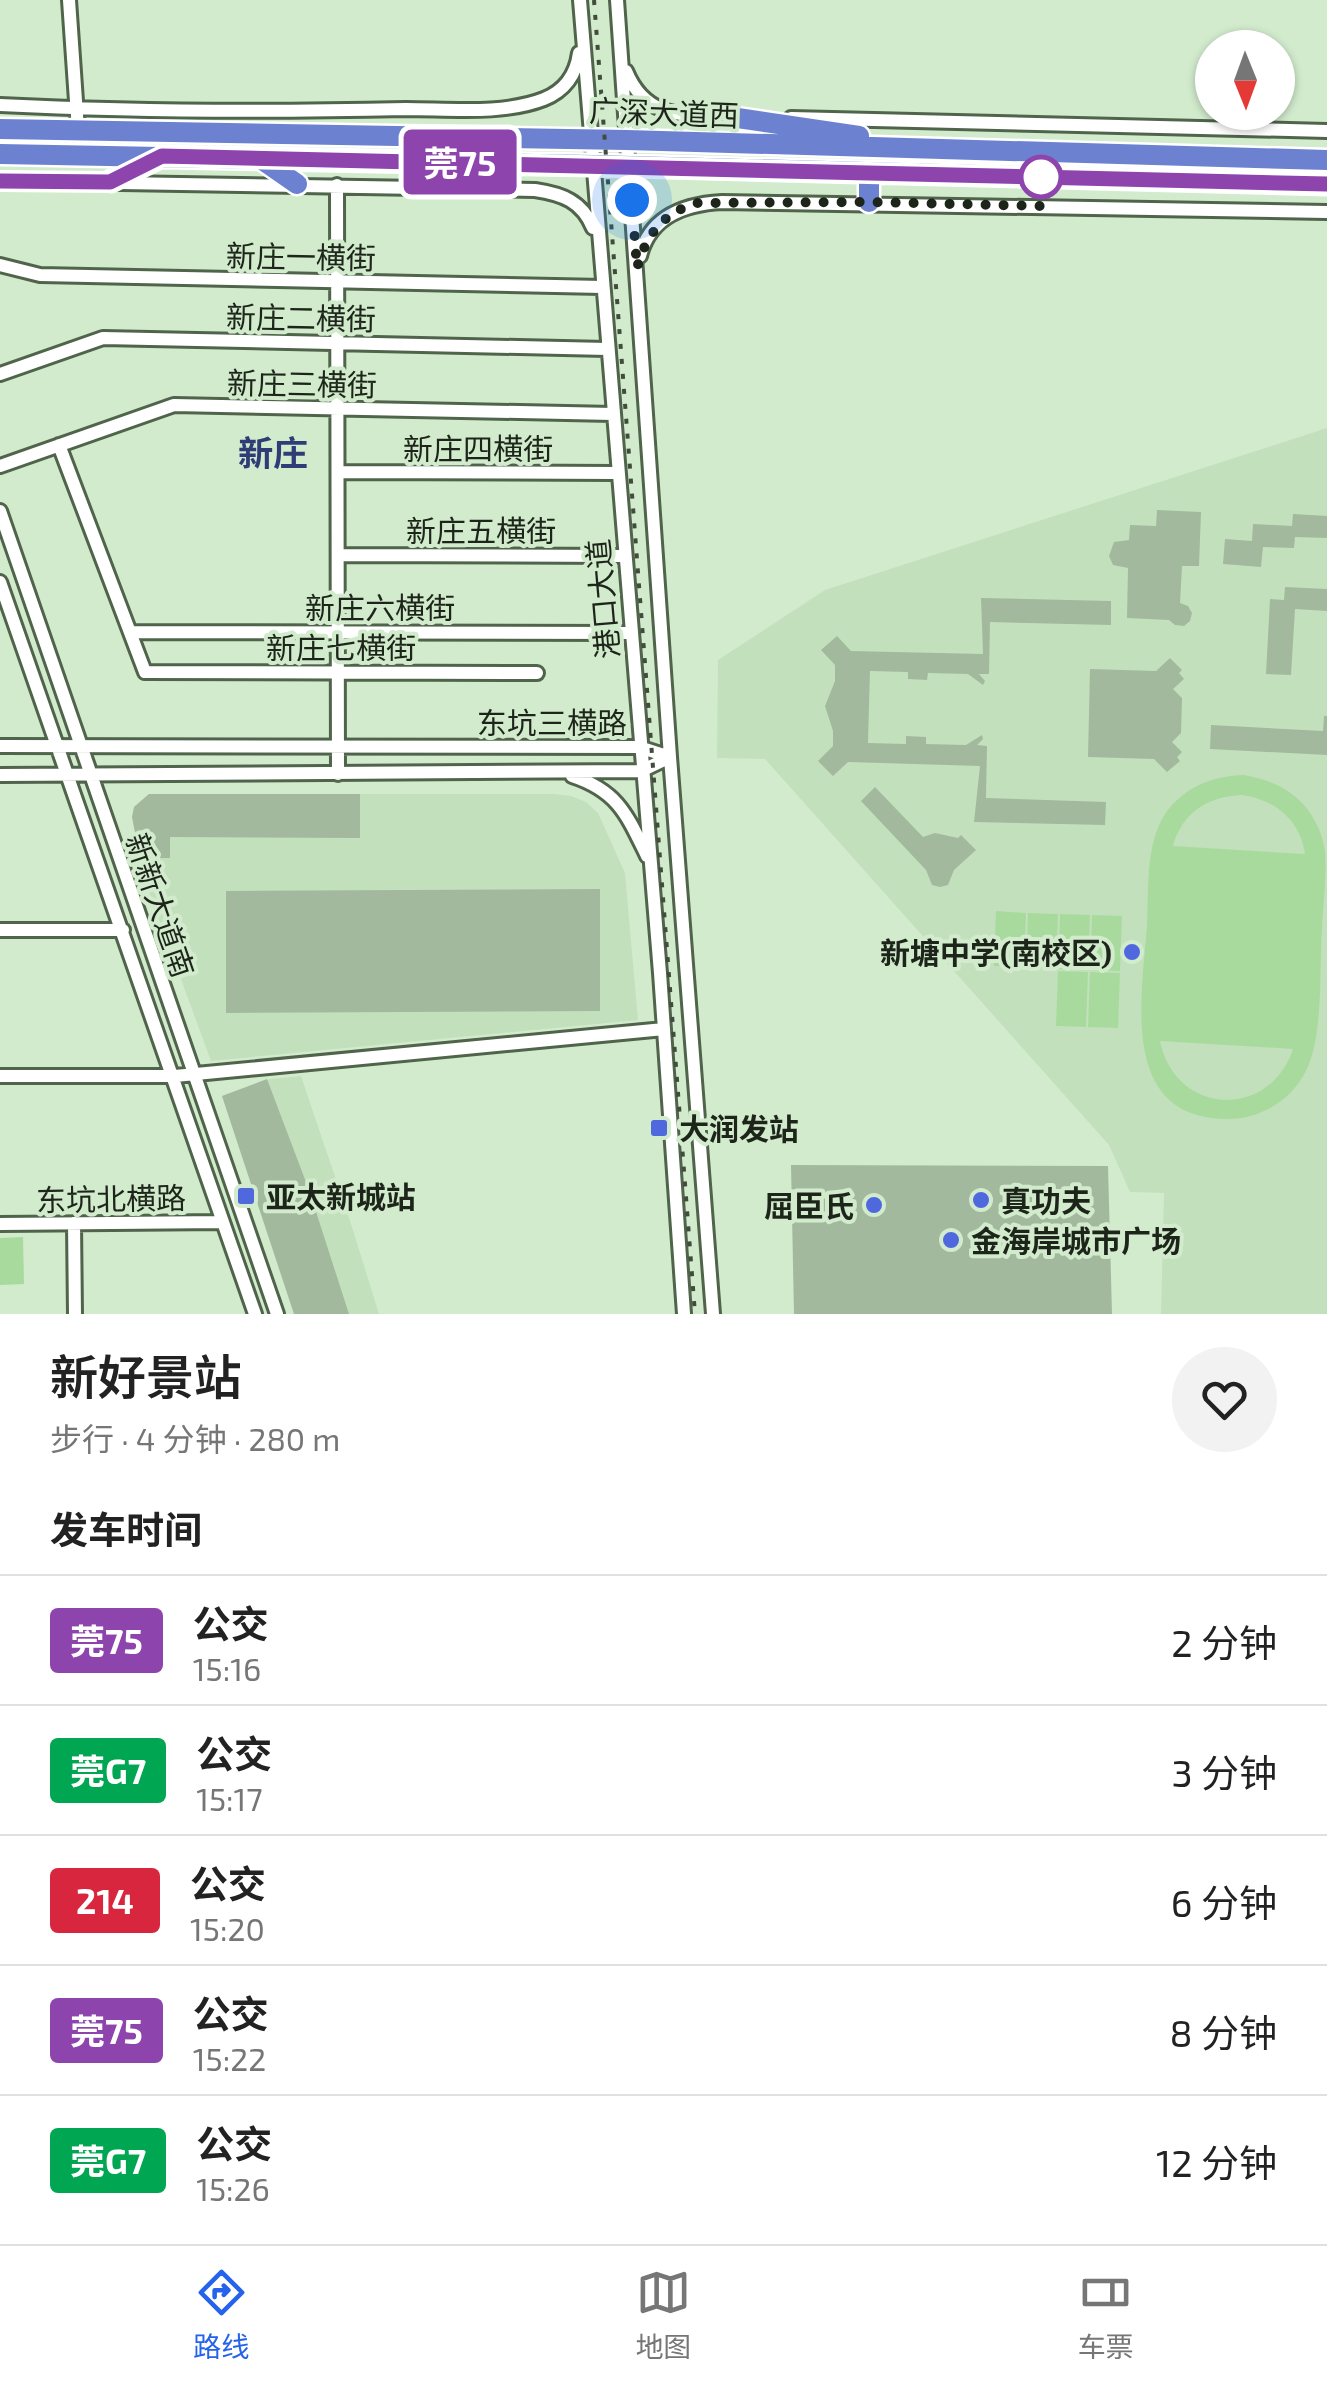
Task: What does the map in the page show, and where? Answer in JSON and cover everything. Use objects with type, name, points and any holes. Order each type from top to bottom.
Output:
[{"type":"highway","points":[[724,116],[920,148]]},
{"type":"highway","name":"广深大道西","points":[[0,128],[628,140],[1327,160]]},
{"type":"highway","name":"广深大道西","points":[[0,154],[1327,184]]},
{"type":"highway","points":[[110,182],[162,156]]},
{"type":"highway","points":[[259,158],[296,184]]},
{"type":"highway","points":[[869,174],[869,202]]},
{"type":"street","points":[[69,0],[78,130]]},
{"type":"street","name":"港口大道","points":[[580,0],[684,1314]]},
{"type":"street","name":"港口大道","points":[[618,0],[713,1314]]},
{"type":"street","points":[[0,105],[325,111],[523,105],[559,91],[570,79],[578,62],[582,36]]},
{"type":"street","points":[[621,60],[633,88],[652,107],[665,112],[1327,131]]},
{"type":"street","points":[[0,181],[551,192],[564,196],[588,215],[600,249]]},
{"type":"street","points":[[336,185],[338,774]]},
{"type":"street","points":[[637,268],[650,233],[678,209],[696,203],[869,202],[1327,212]]},
{"type":"street","name":"新庄一横街","points":[[0,265],[40,275],[602,287]]},
{"type":"street","name":"新庄二横街","points":[[0,374],[103,338],[608,349]]},
{"type":"street","name":"新庄三横街","points":[[0,466],[174,405],[613,414]]},
{"type":"street","points":[[59,446],[130,632]]},
{"type":"street","name":"新庄四横街","points":[[338,472],[618,473]]},
{"type":"street","name":"新新大道南","points":[[0,511],[277,1314]]},
{"type":"street","name":"新庄五横街","points":[[338,555],[624,556]]},
{"type":"street","name":"新新大道南","points":[[1,587],[255,1314]]},
{"type":"street","name":"新庄六横街","points":[[130,632],[630,632]]},
{"type":"street","name":"新庄七横街","points":[[130,632],[145,672],[536,673]]},
{"type":"street","name":"东坑三横路","points":[[0,746],[640,747],[670,757]]},
{"type":"street","name":"东坑三横路","points":[[0,775],[642,771],[670,757]]},
{"type":"street","points":[[560,772],[607,792],[628,817],[650,863]]},
{"type":"street","points":[[0,930],[123,930]]},
{"type":"street","points":[[0,1076],[174,1076],[664,1029]]},
{"type":"street","name":"东坑北横路","points":[[0,1224],[222,1222]]},
{"type":"street","points":[[74,1223],[75,1314]]},
{"type":"shaded area","name":"新塘中学(南校区)","points":[[1327,428],[1327,1314],[1161,1314],[1164,1193],[1130,1192],[1109,1145],[765,759],[717,758],[718,660],[825,590]]},
{"type":"shaded area","points":[[149,794],[555,794],[586,802],[598,813],[625,873],[638,1020],[211,1061],[146,884],[132,817],[134,807]]},
{"type":"shaded area","points":[[301,1076],[379,1314],[294,1314],[222,1096],[270,1079]]},
{"type":"green space","points":[[1232,776],[1266,781],[1303,804],[1321,834],[1326,871],[1318,1021],[1306,1071],[1292,1091],[1273,1107],[1250,1116],[1226,1119],[1191,1113],[1167,1098],[1152,1076],[1141,1017],[1154,839],[1165,814],[1181,797],[1210,781]],"holes":[[[1242,795],[1265,802],[1284,814],[1298,831],[1305,854],[1173,846],[1183,824],[1198,808]],[[1160,1041],[1293,1049],[1281,1072],[1264,1089],[1244,1098],[1223,1100],[1202,1095],[1184,1084],[1169,1066]]]},
{"type":"green space","points":[[996,911],[1026,913],[1024,967],[994,966]]},
{"type":"green space","points":[[1028,913],[1058,914],[1056,969],[1026,967]]},
{"type":"green space","points":[[1060,914],[1090,915],[1088,970],[1058,969]]},
{"type":"green space","points":[[1092,915],[1122,916],[1120,971],[1090,970]]},
{"type":"green space","points":[[1058,971],[1088,972],[1086,1027],[1056,1026]]},
{"type":"green space","points":[[1090,972],[1120,973],[1118,1028],[1088,1027]]},
{"type":"green space","points":[[23,1237],[24,1284],[0,1285],[0,1238]]},
{"type":"building","points":[[1157,510],[1201,512],[1199,566],[1182,566],[1180,603],[1192,613],[1184,626],[1169,620],[1127,618],[1128,568],[1113,565],[1109,556],[1114,542],[1129,540],[1130,525],[1156,526]]},
{"type":"building","points":[[1293,514],[1327,516],[1327,538],[1295,537],[1294,548],[1263,547],[1261,567],[1223,564],[1225,539],[1252,541],[1253,524],[1292,526]]},
{"type":"building","points":[[1285,587],[1327,589],[1327,611],[1295,609],[1291,675],[1266,674],[1270,599],[1284,600]]},
{"type":"building","points":[[981,598],[1111,601],[1111,625],[990,622],[989,674],[979,674],[985,681],[983,685],[968,674],[928,673],[927,680],[908,679],[908,672],[870,671],[868,743],[906,744],[906,736],[926,737],[926,744],[966,745],[982,735],[977,745],[987,746],[986,798],[1106,802],[1105,825],[974,822],[980,766],[848,762],[833,776],[818,761],[833,746],[825,706],[835,681],[835,665],[821,650],[837,636],[851,651],[983,654]]},
{"type":"building","points":[[1170,658],[1182,670],[1179,673],[1184,679],[1173,689],[1182,698],[1181,733],[1172,742],[1182,752],[1177,757],[1180,761],[1167,772],[1154,759],[1088,757],[1090,669],[1156,671]]},
{"type":"building","points":[[1324,716],[1327,755],[1210,749],[1211,725],[1323,731]]},
{"type":"building","points":[[875,787],[923,837],[935,833],[958,838],[961,835],[976,850],[954,870],[948,885],[932,885],[926,870],[861,801]]},
{"type":"building","points":[[149,794],[360,794],[360,838],[170,837],[170,858],[140,858],[132,817],[134,807]]},
{"type":"building","points":[[600,889],[600,1011],[226,1013],[226,891]]},
{"type":"building","points":[[267,1079],[309,1190],[349,1314],[294,1314],[222,1096]]},
{"type":"building","name":"金海岸城市广场","points":[[791,1165],[1108,1166],[1112,1314],[794,1314]]},
{"type":"railway","points":[[594,0],[695,1314]]},
{"type":"bus line","name":"莞75","points":[[0,181],[110,182],[162,156],[1327,184]]},
{"type":"place","name":"新塘中学(南校区)","points":[[1132,952]]},
{"type":"place","name":"大润发站","points":[[659,1128]]},
{"type":"place","name":"亚太新城站","points":[[246,1196]]},
{"type":"place","name":"真功夫","points":[[981,1200]]},
{"type":"place","name":"屈臣氏","points":[[874,1205]]},
{"type":"place","name":"金海岸城市广场","points":[[951,1240]]},
{"type":"district","name":"新庄","points":[[273,452]]},
{"type":"route","points":[[632,200],[637,268],[650,233],[678,209],[696,203],[1040,206],[1041,177]]}]
